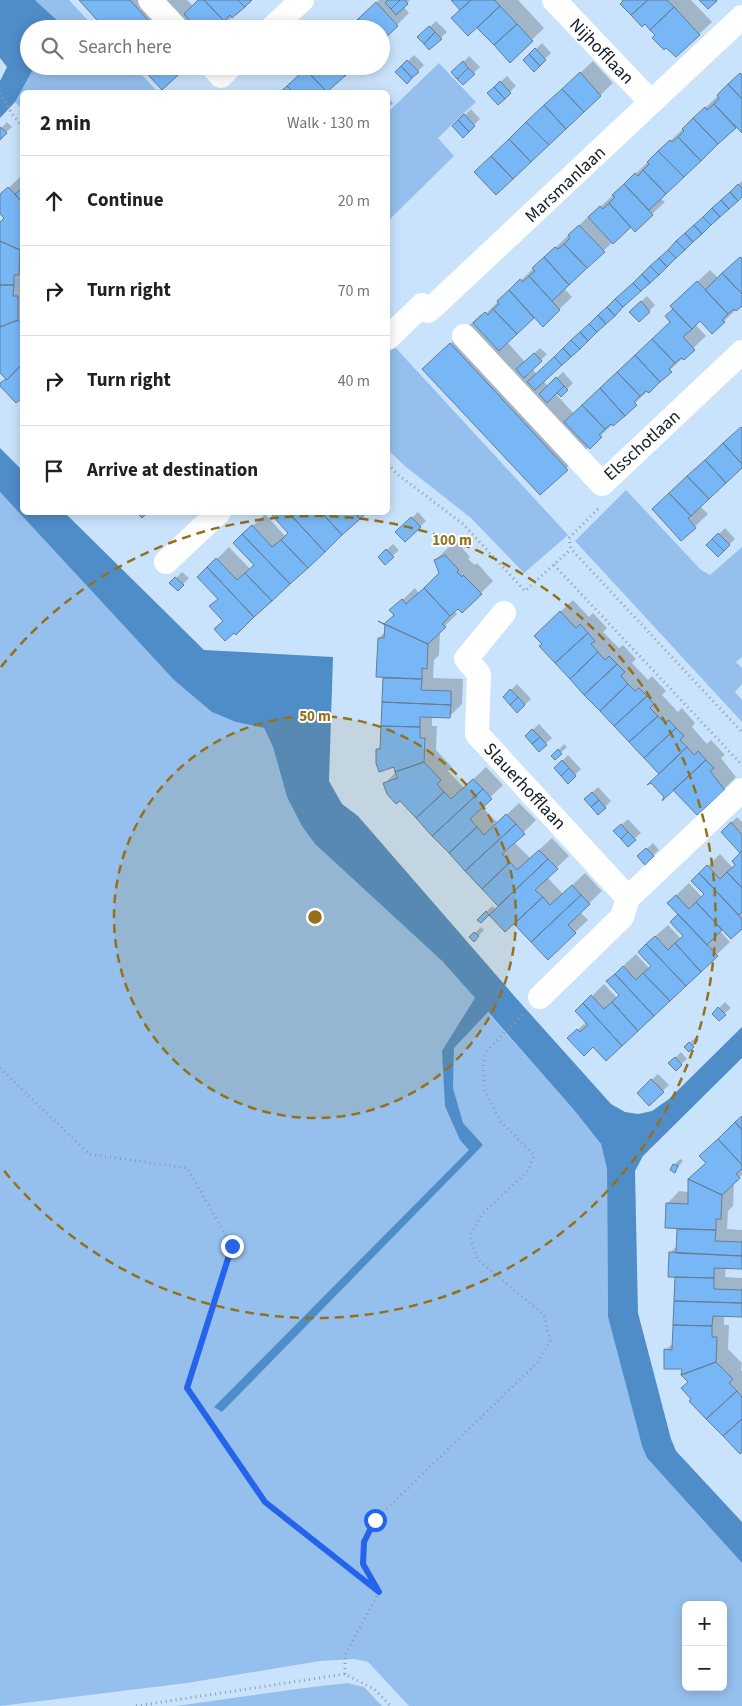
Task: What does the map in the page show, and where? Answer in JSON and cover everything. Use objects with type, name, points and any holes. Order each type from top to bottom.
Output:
[{"type":"street","points":[[150,0],[169,20]]},
{"type":"street","points":[[281,20],[302,0]]},
{"type":"street","name":"Nijhofflaan","points":[[554,0],[652,102]]},
{"type":"street","name":"Marsmanlaan","points":[[390,336],[422,305],[428,311],[742,17]]},
{"type":"street","name":"Elsschotlaan","points":[[464,336],[602,484],[742,352]]},
{"type":"street","points":[[166,562],[217,515]]},
{"type":"street","name":"Slauerhofflaan","points":[[504,613],[466,659],[479,674],[477,734],[628,898]]},
{"type":"street","points":[[532,1005],[622,917],[628,898],[742,790]]},
{"type":"path","points":[[0,92],[12,114],[20,124]]},
{"type":"path","points":[[390,466],[397,474],[463,524],[526,591],[571,549]]},
{"type":"path","points":[[602,484],[613,495],[569,538],[571,549],[742,732]]},
{"type":"path","points":[[554,565],[742,765]]},
{"type":"path","points":[[379,1592],[363,1564],[364,1542],[375,1520],[538,1362],[550,1341],[544,1315],[477,1259],[470,1236],[481,1214],[528,1171],[534,1155],[501,1122],[484,1089],[483,1065],[487,1051],[532,1005]]},
{"type":"path","points":[[0,1068],[89,1154],[187,1168],[232,1246],[187,1388],[265,1502],[379,1592]]},
{"type":"path","points":[[345,1674],[345,1655],[379,1592]]},
{"type":"path","points":[[136,1706],[345,1674],[374,1689],[391,1706]]},
{"type":"shaded area","points":[[0,0],[35,0],[57,20],[20,20],[20,75],[30,75],[15,102],[0,118],[0,81],[7,67],[0,58]]},
{"type":"shaded area","points":[[35,0],[69,0],[88,20],[57,20]]},
{"type":"shaded area","points":[[439,63],[476,102],[438,138],[454,156],[390,219],[390,110]]},
{"type":"shaded area","points":[[30,75],[142,75],[156,90],[22,90]]},
{"type":"shaded area","points":[[20,93],[20,107],[15,102]]},
{"type":"shaded area","points":[[394,346],[568,535],[524,573],[471,518],[406,467],[390,452],[390,350]]},
{"type":"shaded area","points":[[0,448],[20,468],[20,514],[0,492]]},
{"type":"shaded area","points":[[626,490],[701,570],[710,575],[742,547],[742,657],[736,662],[742,668],[742,684],[735,692],[742,700],[742,722],[575,541]]},
{"type":"shaded area","points":[[0,492],[174,680],[236,722],[264,728],[273,747],[287,797],[315,844],[442,961],[574,1110],[601,1144],[607,1169],[608,1317],[642,1446],[647,1458],[742,1563],[742,1706],[409,1706],[368,1662],[354,1659],[320,1661],[187,1683],[0,1706]]},
{"type":"shaded area","points":[[21,515],[67,515],[204,650],[333,657],[329,781],[342,804],[358,816],[611,1104],[625,1112],[638,1114],[652,1111],[669,1099],[742,1027],[742,1058],[643,1156],[635,1171],[638,1313],[671,1439],[676,1451],[742,1522],[742,1563],[647,1458],[642,1446],[608,1317],[607,1169],[601,1144],[574,1110],[488,1012],[454,1048],[453,1088],[463,1123],[483,1145],[222,1412],[214,1407],[469,1150],[460,1140],[445,1106],[442,1051],[475,998],[442,961],[315,844],[302,826],[287,797],[273,747],[264,728],[236,722],[212,712],[174,680]]},
{"type":"shaded area","points":[[348,1683],[364,1687],[382,1706],[176,1706],[304,1688]]},
{"type":"building","points":[[79,0],[130,0],[148,20],[97,20]]},
{"type":"building","points":[[198,0],[204,0],[223,20],[190,20],[184,14]]},
{"type":"building","points":[[204,0],[238,0],[245,7],[232,18],[230,15],[223,20]]},
{"type":"building","points":[[238,0],[252,0],[245,7]]},
{"type":"building","points":[[388,0],[400,0],[391,9],[385,3]]},
{"type":"building","points":[[400,0],[405,0],[408,4],[396,15],[391,9]]},
{"type":"building","points":[[451,0],[471,0],[460,10]]},
{"type":"building","points":[[471,0],[495,0],[500,6],[468,36],[451,18]]},
{"type":"building","points":[[622,0],[648,0],[631,15],[620,4]]},
{"type":"building","points":[[648,0],[667,0],[674,7],[650,30],[645,24],[642,27],[631,15]]},
{"type":"building","points":[[699,0],[716,0],[717,1],[708,9]]},
{"type":"building","points":[[376,2],[398,26],[390,34],[390,20],[358,19]]},
{"type":"building","points":[[500,6],[517,24],[494,45],[477,28]]},
{"type":"building","points":[[674,7],[700,35],[676,57],[666,48],[664,50],[652,38],[655,35],[650,30]]},
{"type":"building","points":[[517,24],[533,41],[510,63],[494,45]]},
{"type":"building","points":[[429,26],[435,32],[424,44],[417,37]]},
{"type":"building","points":[[435,32],[442,39],[429,50],[424,44]]},
{"type":"building","points":[[535,48],[546,60],[540,66],[529,54]]},
{"type":"building","points":[[529,54],[540,66],[534,72],[523,60]]},
{"type":"building","points":[[407,60],[419,72],[412,78],[401,66]]},
{"type":"building","points":[[463,61],[468,68],[457,79],[451,72]]},
{"type":"building","points":[[401,66],[412,78],[407,84],[395,72]]},
{"type":"building","points":[[468,68],[475,74],[463,85],[457,79]]},
{"type":"building","points":[[580,72],[601,96],[584,112],[562,89]]},
{"type":"building","points":[[740,73],[742,75],[742,99],[728,84]]},
{"type":"building","points":[[148,75],[178,75],[162,90]]},
{"type":"building","points":[[299,75],[311,75],[325,90],[291,90],[287,86]]},
{"type":"building","points":[[311,75],[345,76],[329,90],[325,90]]},
{"type":"building","points":[[500,81],[511,93],[505,99],[494,87]]},
{"type":"building","points":[[728,84],[742,99],[742,133],[714,104],[719,98],[717,95]]},
{"type":"building","points":[[287,86],[291,90],[282,90]]},
{"type":"building","points":[[494,87],[505,99],[498,105],[487,93]]},
{"type":"building","points":[[562,89],[584,112],[566,129],[544,105]]},
{"type":"building","points":[[714,104],[736,128],[718,144],[693,118],[705,107],[707,110]]},
{"type":"building","points":[[544,105],[566,129],[549,145],[526,122]]},
{"type":"building","points":[[464,114],[475,126],[469,132],[458,120]]},
{"type":"building","points":[[693,118],[718,144],[701,161],[678,137],[684,131],[682,129]]},
{"type":"building","points":[[458,120],[469,132],[463,138],[452,126]]},
{"type":"building","points":[[526,122],[549,145],[531,162],[509,139]]},
{"type":"building","points":[[0,127],[7,133],[0,140]]},
{"type":"building","points":[[678,137],[701,161],[684,177],[658,151],[670,140],[672,142]]},
{"type":"building","points":[[509,139],[531,162],[513,179],[491,156]]},
{"type":"building","points":[[658,151],[684,177],[666,194],[643,170],[649,164],[647,162]]},
{"type":"building","points":[[491,156],[513,179],[496,195],[474,172]]},
{"type":"building","points":[[643,170],[666,194],[649,210],[624,184],[635,173],[638,176]]},
{"type":"building","points":[[624,184],[653,215],[635,232],[609,203],[615,197],[612,195]]},
{"type":"building","points":[[738,184],[742,188],[742,197],[738,201],[730,192]]},
{"type":"building","points":[[8,187],[20,200],[20,250],[0,241],[0,222],[4,218],[0,214],[0,194]]},
{"type":"building","points":[[20,190],[20,200],[15,194]]},
{"type":"building","points":[[730,192],[738,201],[729,209],[721,200]]},
{"type":"building","points":[[721,200],[729,209],[720,217],[712,208]]},
{"type":"building","points":[[609,203],[631,227],[613,244],[588,217],[600,206],[603,209]]},
{"type":"building","points":[[712,208],[720,217],[711,225],[703,217]]},
{"type":"building","points":[[703,217],[711,225],[702,234],[694,225]]},
{"type":"building","points":[[579,225],[605,252],[587,268],[564,244],[570,238],[568,235]]},
{"type":"building","points":[[694,225],[702,234],[693,242],[685,233]]},
{"type":"building","points":[[685,233],[693,242],[685,250],[676,241]]},
{"type":"building","points":[[0,241],[20,250],[19,275],[14,275],[14,285],[0,285]]},
{"type":"building","points":[[676,241],[685,250],[676,258],[668,250]]},
{"type":"building","points":[[564,244],[587,268],[569,285],[544,257],[555,247],[558,249]]},
{"type":"building","points":[[668,250],[676,258],[667,267],[659,258]]},
{"type":"building","points":[[544,257],[569,285],[552,301],[529,276],[535,271],[532,268]]},
{"type":"building","points":[[740,257],[742,259],[742,294],[722,273]]},
{"type":"building","points":[[659,258],[667,267],[659,275],[650,266]]},
{"type":"building","points":[[650,266],[659,275],[650,283],[642,274]]},
{"type":"building","points":[[722,273],[742,294],[742,306],[728,314],[705,290]]},
{"type":"building","points":[[642,274],[650,283],[641,291],[633,283]]},
{"type":"building","points":[[529,276],[560,310],[543,327],[509,290],[520,279],[523,282]]},
{"type":"building","points":[[697,281],[728,314],[722,320],[725,322],[712,334],[700,321],[692,329],[670,306]]},
{"type":"building","points":[[633,283],[641,291],[623,307],[615,299]]},
{"type":"building","points":[[0,285],[14,285],[13,296],[18,296],[18,320],[0,327]]},
{"type":"building","points":[[509,290],[534,318],[517,334],[493,309],[499,304],[497,301]]},
{"type":"building","points":[[615,299],[623,307],[615,316],[607,307]]},
{"type":"building","points":[[641,301],[650,312],[639,322],[629,312]]},
{"type":"building","points":[[607,307],[615,316],[606,324],[598,315]]},
{"type":"building","points":[[493,309],[517,334],[499,351],[473,323],[485,312],[488,315]]},
{"type":"building","points":[[673,309],[692,329],[683,337],[695,350],[684,360],[681,358],[675,363],[652,339],[670,322],[665,316]]},
{"type":"building","points":[[598,315],[606,324],[597,332],[589,324]]},
{"type":"building","points":[[18,320],[20,322],[20,366],[7,380],[0,373],[0,327]]},
{"type":"building","points":[[589,324],[597,332],[588,341],[580,332]]},
{"type":"building","points":[[580,332],[588,341],[580,349],[571,340]]},
{"type":"building","points":[[652,339],[675,363],[669,369],[672,372],[660,382],[635,355]]},
{"type":"building","points":[[571,340],[580,349],[571,357],[563,348]]},
{"type":"building","points":[[450,343],[568,470],[540,495],[422,369]]},
{"type":"building","points":[[563,348],[571,357],[562,365],[554,357]]},
{"type":"building","points":[[534,353],[542,361],[524,378],[516,369]]},
{"type":"building","points":[[635,355],[660,382],[649,393],[646,391],[640,396],[617,372]]},
{"type":"building","points":[[554,357],[562,365],[535,390],[527,382]]},
{"type":"building","points":[[20,366],[20,400],[16,403],[0,386],[0,383],[7,380]]},
{"type":"building","points":[[617,372],[640,396],[634,402],[637,405],[625,416],[600,388]]},
{"type":"building","points":[[556,377],[564,386],[547,403],[539,394]]},
{"type":"building","points":[[564,386],[568,390],[561,397],[557,393]]},
{"type":"building","points":[[600,388],[625,416],[613,426],[611,424],[605,429],[582,405]]},
{"type":"building","points":[[582,405],[605,429],[599,435],[602,437],[590,449],[564,422]]},
{"type":"building","points":[[742,428],[742,464],[723,443]]},
{"type":"building","points":[[723,443],[742,464],[742,468],[726,483],[705,460]]},
{"type":"building","points":[[705,460],[726,483],[709,499],[687,476]]},
{"type":"building","points":[[687,476],[709,499],[691,516],[669,493]]},
{"type":"building","points":[[669,493],[691,516],[688,518],[696,528],[681,541],[652,509]]},
{"type":"building","points":[[272,515],[291,515],[325,552],[308,568],[281,540],[288,533]]},
{"type":"building","points":[[291,515],[324,515],[342,535],[325,552]]},
{"type":"building","points":[[324,515],[357,515],[360,519],[342,535]]},
{"type":"building","points":[[411,517],[421,527],[405,542],[395,532]]},
{"type":"building","points":[[252,525],[272,547],[281,540],[308,568],[290,584],[242,534]]},
{"type":"building","points":[[718,533],[730,545],[724,551],[712,539]]},
{"type":"building","points":[[242,534],[290,584],[272,601],[245,573],[254,565],[233,543]]},
{"type":"building","points":[[712,539],[724,551],[718,557],[706,545]]},
{"type":"building","points":[[386,549],[394,557],[385,565],[378,557]]},
{"type":"building","points":[[445,555],[459,570],[457,572],[462,577],[463,575],[482,594],[462,613],[458,609],[450,616],[424,588],[439,573],[434,560]]},
{"type":"building","points":[[216,558],[237,580],[245,573],[272,601],[254,617],[207,567]]},
{"type":"building","points":[[207,567],[254,617],[236,635],[234,633],[225,641],[214,629],[223,621],[209,606],[218,599],[197,577]]},
{"type":"building","points":[[175,577],[184,585],[178,591],[169,583]]},
{"type":"building","points":[[424,588],[450,616],[442,624],[446,627],[428,644],[384,624],[394,615],[389,610],[402,599],[406,604]]},
{"type":"building","points":[[560,611],[576,628],[580,624],[588,633],[555,663],[539,646],[542,644],[534,636]]},
{"type":"building","points":[[378,621],[428,644],[427,669],[422,668],[422,679],[376,677],[378,638],[384,638],[385,625]]},
{"type":"building","points":[[588,633],[595,641],[591,644],[598,652],[570,679],[555,663]]},
{"type":"building","points":[[598,652],[605,660],[609,656],[617,664],[584,695],[570,679]]},
{"type":"building","points":[[617,664],[625,672],[621,676],[628,684],[600,711],[584,695]]},
{"type":"building","points":[[383,678],[422,679],[421,690],[451,691],[451,705],[382,702]]},
{"type":"building","points":[[628,684],[635,691],[639,688],[647,696],[614,726],[600,711]]},
{"type":"building","points":[[510,689],[518,697],[510,705],[503,697]]},
{"type":"building","points":[[647,696],[654,704],[650,708],[658,716],[629,742],[614,726]]},
{"type":"building","points":[[518,697],[525,705],[517,713],[510,705]]},
{"type":"building","points":[[382,702],[451,705],[450,718],[420,717],[420,727],[381,726]]},
{"type":"building","points":[[658,716],[665,723],[669,720],[676,728],[644,758],[629,742]]},
{"type":"building","points":[[381,726],[420,727],[420,738],[425,738],[424,762],[395,772],[394,767],[379,772],[376,763],[376,749],[380,749]]},
{"type":"building","points":[[676,728],[684,736],[680,740],[687,747],[659,774],[644,758]]},
{"type":"building","points":[[532,729],[540,737],[532,744],[525,736]]},
{"type":"building","points":[[540,737],[547,745],[539,752],[532,744]]},
{"type":"building","points":[[687,747],[694,755],[698,751],[706,760],[662,801],[664,797],[651,783],[647,785]]},
{"type":"building","points":[[558,749],[562,754],[555,760],[551,756]]},
{"type":"building","points":[[562,760],[569,768],[561,776],[554,768]]},
{"type":"building","points":[[706,760],[714,768],[710,771],[725,790],[697,815],[673,790]]},
{"type":"building","points":[[424,762],[441,780],[437,784],[444,792],[416,818],[400,801],[396,804],[387,794],[383,783],[398,778],[395,772]]},
{"type":"building","points":[[569,768],[576,776],[568,784],[561,776]]},
{"type":"building","points":[[473,779],[483,789],[432,836],[416,818],[444,792],[451,799]]},
{"type":"building","points":[[483,789],[492,799],[470,819],[477,827],[449,853],[432,836]]},
{"type":"building","points":[[592,792],[599,800],[591,807],[584,799]]},
{"type":"building","points":[[599,800],[606,808],[598,815],[591,807]]},
{"type":"building","points":[[506,814],[516,824],[465,871],[449,853],[477,827],[484,835]]},
{"type":"building","points":[[731,822],[742,835],[742,851],[740,853],[721,832]]},
{"type":"building","points":[[516,824],[525,834],[502,854],[510,862],[482,889],[465,871]]},
{"type":"building","points":[[621,824],[628,832],[621,839],[613,831]]},
{"type":"building","points":[[628,832],[636,840],[628,847],[621,839]]},
{"type":"building","points":[[646,848],[654,856],[645,865],[637,856]]},
{"type":"building","points":[[539,850],[548,859],[498,906],[482,889],[510,862],[517,870]]},
{"type":"building","points":[[742,851],[742,888],[727,872],[735,865],[732,861]]},
{"type":"building","points":[[548,859],[558,869],[535,890],[543,897],[505,932],[489,915]]},
{"type":"building","points":[[707,865],[720,879],[727,872],[742,888],[742,912],[739,915],[699,873]]},
{"type":"building","points":[[699,873],[742,919],[742,929],[731,939],[696,902],[704,894],[691,881]]},
{"type":"building","points":[[572,885],[581,895],[531,942],[514,924],[543,897],[550,905]]},
{"type":"building","points":[[581,895],[590,904],[568,925],[576,933],[548,960],[531,942]]},
{"type":"building","points":[[676,895],[689,909],[696,902],[722,930],[707,945],[667,903]]},
{"type":"building","points":[[486,911],[489,915],[481,923],[477,920]]},
{"type":"building","points":[[678,914],[718,956],[701,972],[675,943],[683,936],[670,922]]},
{"type":"building","points":[[474,932],[479,936],[474,942],[469,937]]},
{"type":"building","points":[[655,936],[668,950],[675,943],[701,972],[686,986],[646,944]]},
{"type":"building","points":[[646,944],[686,986],[670,1001],[643,973],[651,966],[638,952]]},
{"type":"building","points":[[623,966],[636,980],[643,973],[670,1001],[654,1016],[615,974]]},
{"type":"building","points":[[615,974],[654,1016],[638,1031],[612,1002],[619,995],[606,981]]},
{"type":"building","points":[[591,995],[604,1009],[612,1002],[638,1031],[622,1046],[583,1003]]},
{"type":"building","points":[[583,1003],[622,1046],[606,1061],[593,1047],[584,1056],[567,1038],[577,1029],[580,1032],[588,1025],[575,1011]]},
{"type":"building","points":[[718,1007],[726,1015],[719,1021],[712,1014]]},
{"type":"building","points":[[689,1042],[694,1047],[689,1052],[684,1047]]},
{"type":"building","points":[[675,1057],[682,1065],[676,1071],[668,1063]]},
{"type":"building","points":[[651,1079],[664,1092],[649,1106],[637,1093]]},
{"type":"building","points":[[742,1116],[742,1130],[735,1122]]},
{"type":"building","points":[[735,1122],[742,1130],[742,1165],[718,1139]]},
{"type":"building","points":[[718,1139],[742,1165],[742,1169],[736,1174],[740,1178],[722,1195],[688,1179],[706,1163],[699,1156]]},
{"type":"building","points":[[673,1164],[678,1166],[675,1173],[670,1170]]},
{"type":"building","points":[[688,1179],[722,1195],[721,1219],[716,1219],[716,1230],[665,1228],[666,1203],[688,1204]]},
{"type":"building","points":[[677,1229],[716,1230],[715,1241],[742,1242],[742,1256],[676,1253]]},
{"type":"building","points":[[669,1252],[742,1256],[742,1269],[714,1268],[714,1278],[668,1277]]},
{"type":"building","points":[[675,1277],[714,1278],[714,1289],[742,1290],[742,1303],[674,1301]]},
{"type":"building","points":[[674,1301],[742,1303],[742,1317],[713,1316],[712,1326],[673,1325]]},
{"type":"building","points":[[673,1325],[712,1326],[712,1337],[717,1337],[716,1362],[681,1375],[682,1369],[664,1369],[664,1349],[672,1350]]},
{"type":"building","points":[[716,1362],[733,1379],[729,1383],[737,1391],[706,1419],[689,1401],[691,1399],[681,1388],[688,1382],[681,1375]]},
{"type":"building","points":[[737,1391],[742,1397],[742,1419],[723,1436],[706,1419]]},
{"type":"building","points":[[742,1419],[742,1452],[740,1454],[723,1436]]},
{"type":"route","points":[[232,1246],[187,1388],[265,1502],[379,1592],[363,1564],[364,1542],[375,1520]]}]
